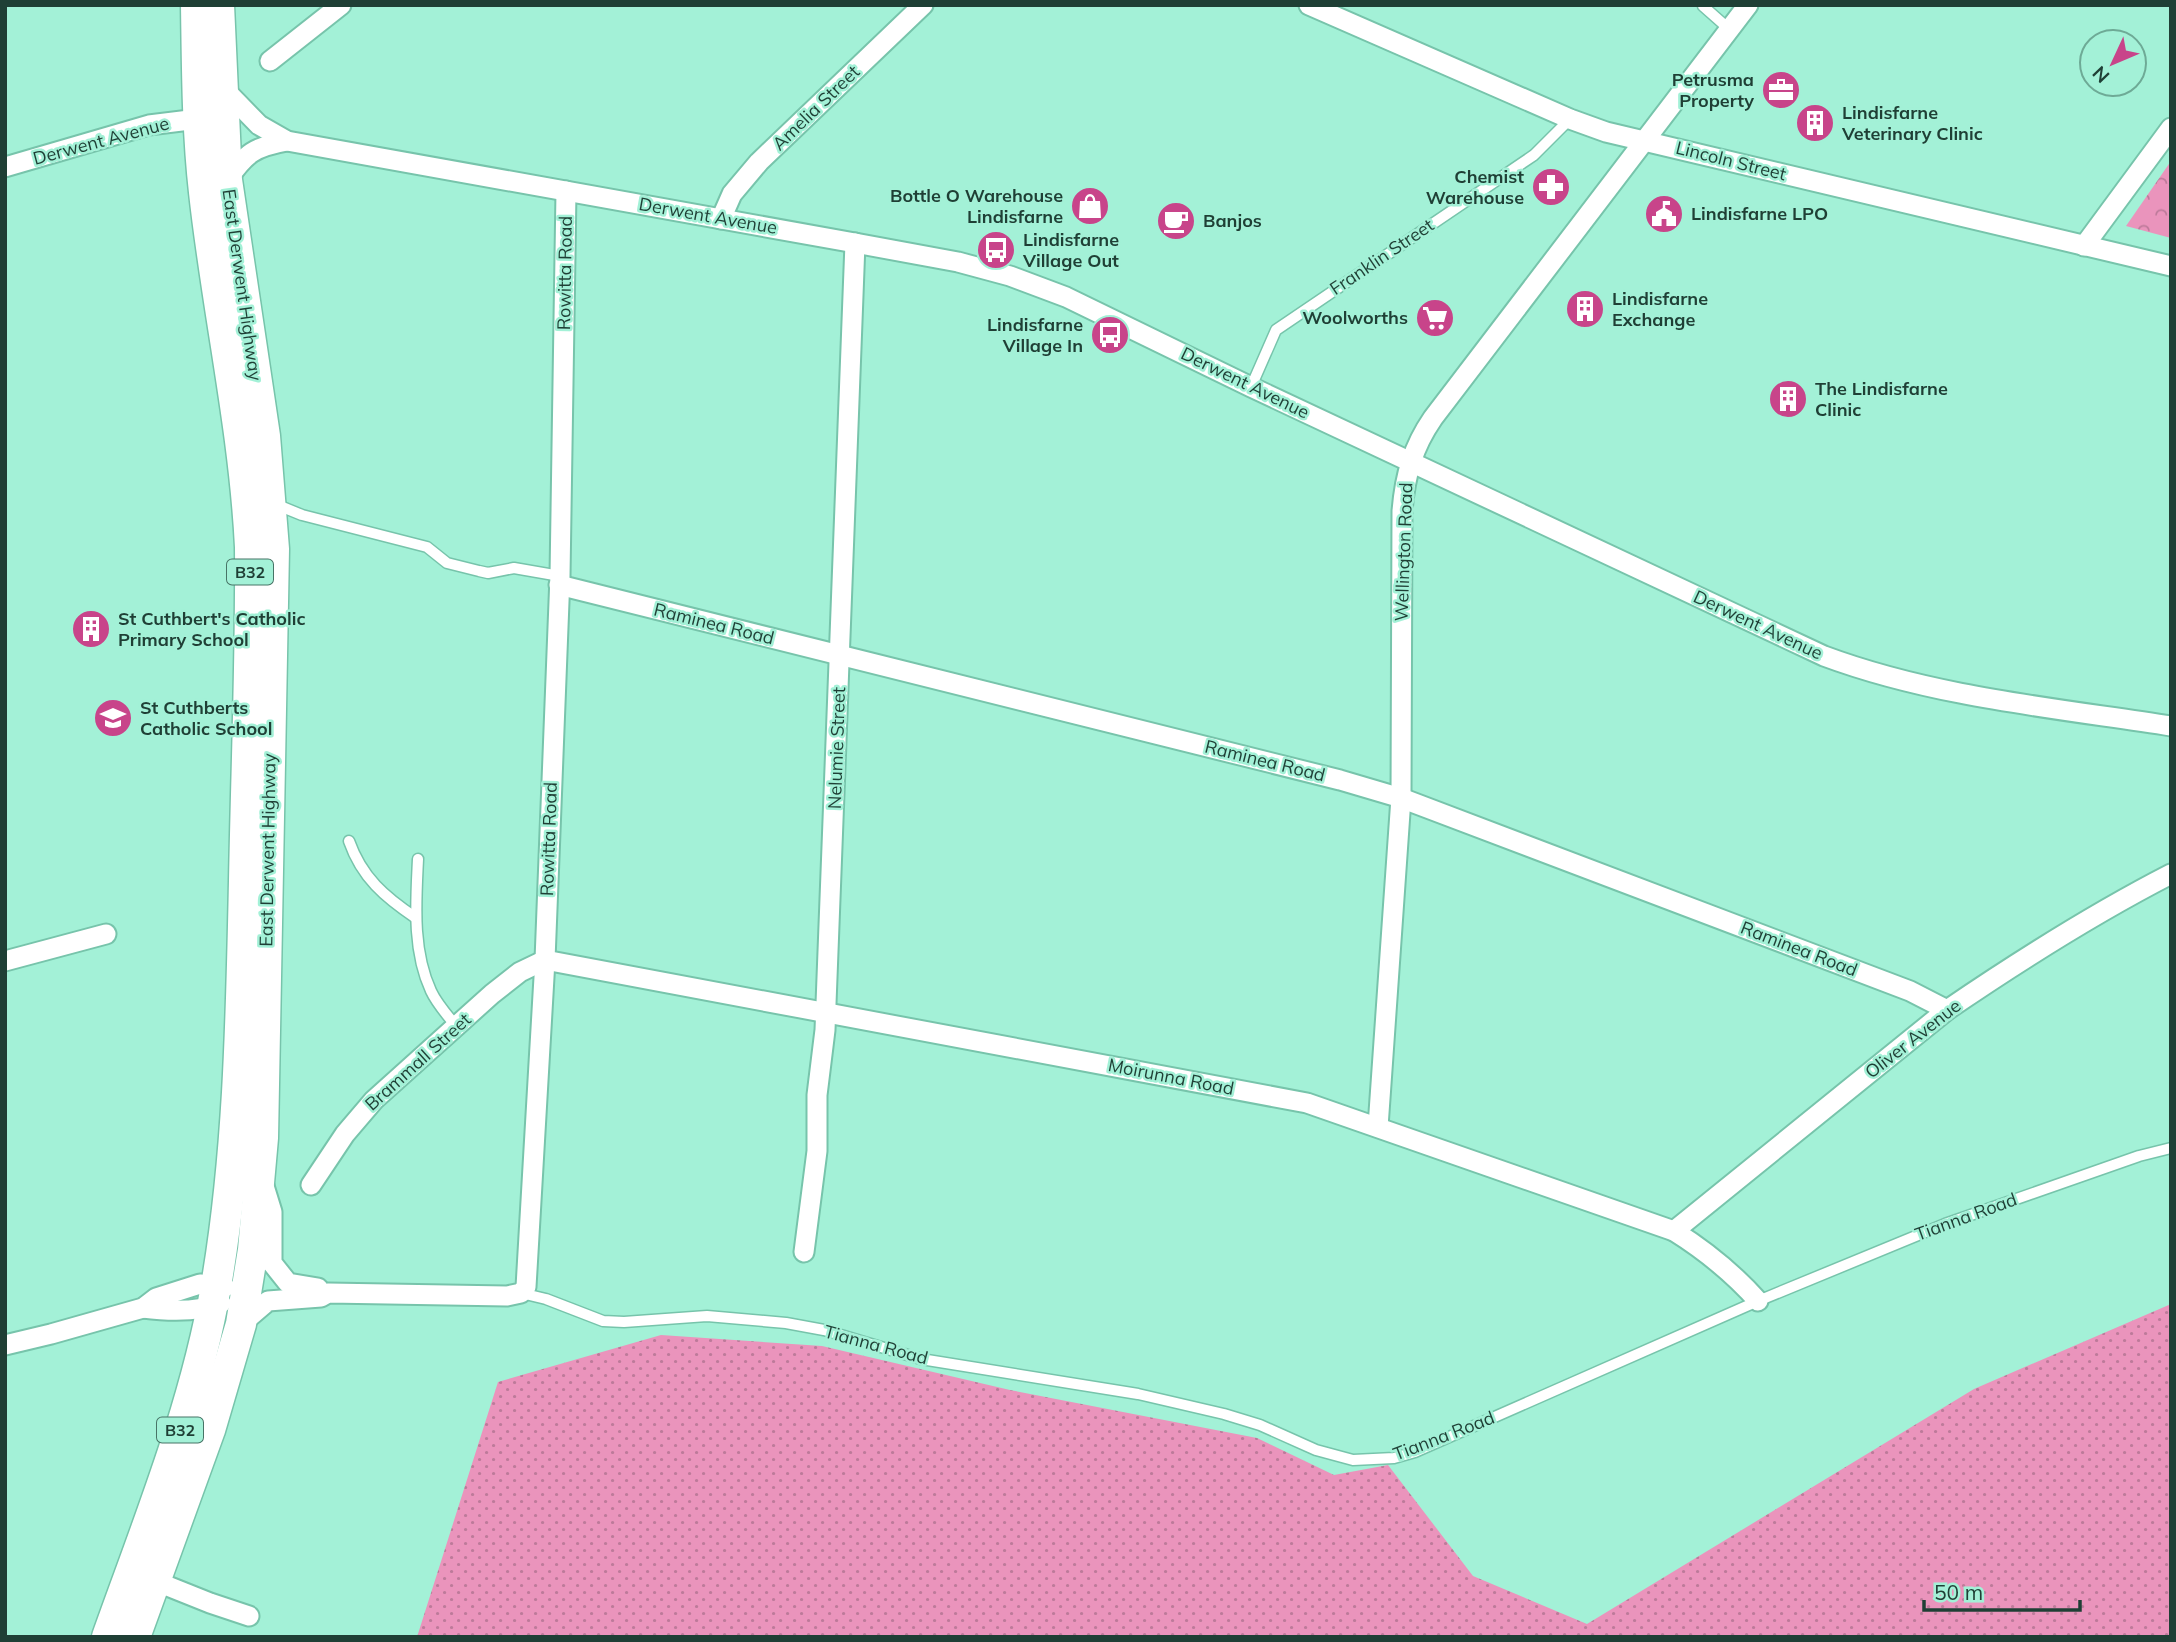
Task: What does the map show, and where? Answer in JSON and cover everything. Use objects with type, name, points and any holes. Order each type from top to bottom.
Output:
[{"type":"main road","name":"East Derwent Highway","points":[[135,1637],[143,1576],[214,1296],[225,1233],[240,1053],[250,547],[241,436],[204,191],[198,119],[195,5]]},
{"type":"main road","name":"East Derwent Highway","points":[[107,1637],[143,1576],[210,1430],[241,1324],[253,1250],[260,1173],[274,549],[265,436],[226,180],[219,5]]},
{"type":"street","points":[[270,61],[341,5]]},
{"type":"street","name":"Amelia Street","points":[[722,219],[732,194],[759,162],[923,5]]},
{"type":"street","name":"Lincoln Street","points":[[1309,5],[1570,119],[1606,132],[2171,266]]},
{"type":"street","name":"Wellington Road","points":[[1378,1126],[1401,798],[1402,511],[1410,461],[1433,418],[1748,5]]},
{"type":"street","name":"Derwent Avenue","points":[[222,86],[259,125],[287,141],[958,262],[1037,285],[1789,640],[1853,666],[1929,687],[2171,726]]},
{"type":"street","name":"Derwent Avenue","points":[[5,167],[149,125],[198,119]]},
{"type":"street","points":[[2084,246],[2171,128]]},
{"type":"street","name":"Derwent Avenue","points":[[226,180],[247,154],[266,145],[287,141]]},
{"type":"street","name":"Rowitta Road","points":[[521,1293],[526,1287],[545,960],[560,581],[566,191]]},
{"type":"street","name":"Nelumie Street","points":[[804,1252],[817,1151],[817,1095],[825,1030],[855,243]]},
{"type":"street","name":"Raminea Road","points":[[560,581],[840,656],[1315,774],[1401,798],[1910,991],[1947,1010]]},
{"type":"street","name":"Oliver Avenue","points":[[1674,1231],[1947,1010],[2126,897],[2171,874]]},
{"type":"street","points":[[5,961],[106,934]]},
{"type":"street","name":"Moirunna Road","points":[[545,960],[1307,1103],[1674,1231],[1700,1247],[1737,1277],[1758,1301]]},
{"type":"street","name":"Brammall Street","points":[[311,1185],[359,1116],[396,1079],[507,982],[545,960]]},
{"type":"street","points":[[260,1173],[272,1212],[272,1263],[288,1283],[320,1288],[328,1293]]},
{"type":"street","points":[[5,1345],[143,1308],[166,1311],[214,1296],[247,1292]]},
{"type":"street","points":[[241,1324],[268,1301],[321,1297],[328,1293],[507,1296],[521,1293]]},
{"type":"street","points":[[143,1576],[249,1616]]},
{"type":"lane","points":[[1703,6],[1730,29]]},
{"type":"lane","name":"Franklin Street","points":[[1251,387],[1276,330],[1534,155],[1570,119]]},
{"type":"lane","name":"Raminea Road","points":[[271,503],[302,515],[427,547],[447,563],[479,572],[514,568],[560,581]]},
{"type":"lane","points":[[349,841],[359,865],[377,890],[416,918]]},
{"type":"lane","points":[[418,859],[416,918],[426,978],[438,1003],[457,1027]]},
{"type":"lane","name":"Tianna Road","points":[[521,1293],[603,1321],[707,1316],[760,1319],[799,1325],[921,1359],[1138,1394],[1224,1414],[1260,1425],[1316,1450],[1353,1460],[1371,1461],[1415,1452],[1758,1301],[1945,1224],[2139,1156],[2171,1148]]},
{"type":"green space","points":[[2171,161],[2171,238],[2126,226]]},
{"type":"green space","points":[[2171,1304],[2171,1637],[417,1637],[498,1382],[661,1335],[822,1346],[1010,1390],[1257,1438],[1334,1475],[1388,1465],[1473,1576],[1587,1624],[1974,1389]]},
{"type":"place","name":"Petrusma Property","points":[[1781,90]]},
{"type":"place","name":"Lindisfarne Veterinary Clinic","points":[[1815,123]]},
{"type":"place","name":"Chemist Warehouse","points":[[1551,187]]},
{"type":"place","name":"Bottle O Warehouse Lindisfarne","points":[[1090,206]]},
{"type":"place","name":"Lindisfarne LPO","points":[[1664,214]]},
{"type":"place","name":"Banjos","points":[[1176,221]]},
{"type":"place","name":"Lindisfarne Village Out","points":[[996,250]]},
{"type":"place","name":"Lindisfarne Exchange","points":[[1585,309]]},
{"type":"place","name":"Woolworths","points":[[1435,318]]},
{"type":"place","name":"Lindisfarne Village In","points":[[1110,335]]},
{"type":"place","name":"The Lindisfarne Clinic","points":[[1788,399]]},
{"type":"place","name":"St Cuthbert's Catholic Primary School","points":[[91,629]]},
{"type":"place","name":"St Cuthberts Catholic School","points":[[113,718]]}]
